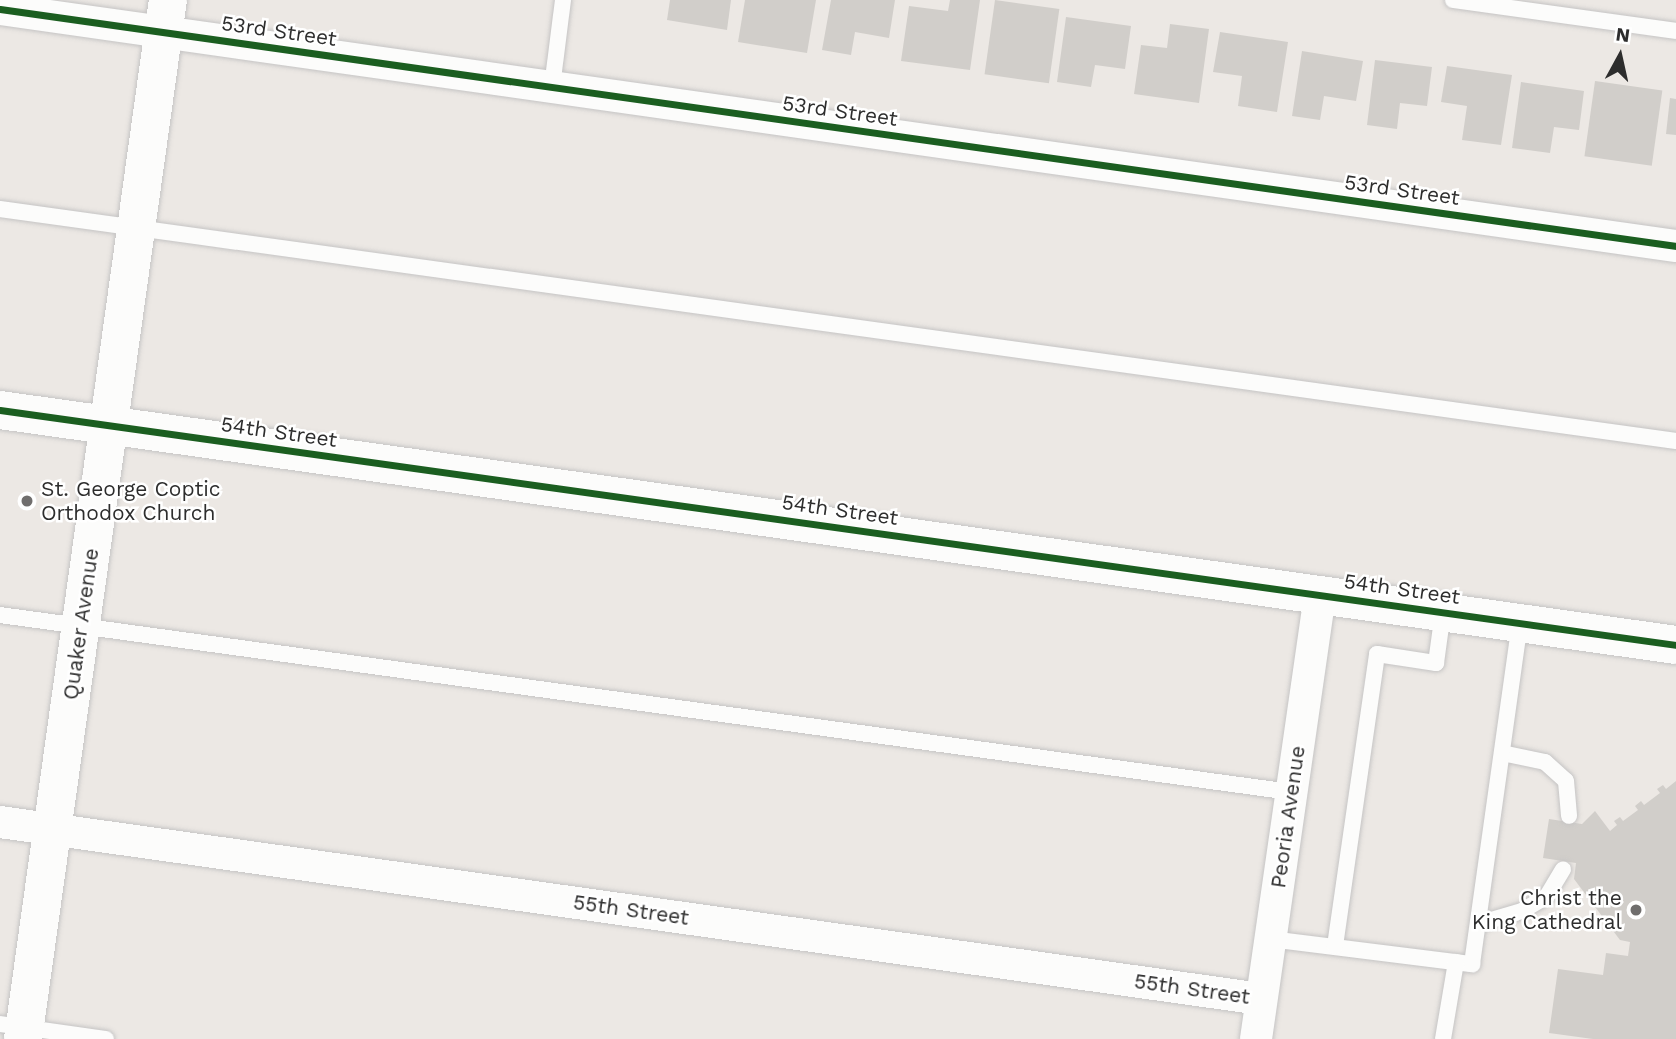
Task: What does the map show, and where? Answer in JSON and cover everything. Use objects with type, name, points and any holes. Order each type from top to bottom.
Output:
[{"type":"street","name":"53rd Street","points":[[0,9],[166,16],[552,87],[1676,246]]},
{"type":"street","name":"Quaker Avenue","points":[[16,1030],[53,829],[166,16]]},
{"type":"street","name":"54th Street","points":[[0,410],[1676,645]]},
{"type":"street","name":"Peoria Avenue","points":[[1256,1039],[1320,595]]},
{"type":"street","name":"55th Street","points":[[0,822],[1261,999]]},
{"type":"lane","points":[[552,87],[564,0]]},
{"type":"lane","points":[[1453,0],[1676,31]]},
{"type":"lane","points":[[0,209],[1676,441]]},
{"type":"lane","points":[[1335,946],[1377,654],[1436,663],[1443,612]]},
{"type":"lane","points":[[0,615],[1291,792]]},
{"type":"lane","points":[[1443,1039],[1478,924],[1520,623]]},
{"type":"lane","points":[[1502,752],[1545,762],[1566,781],[1569,816]]},
{"type":"lane","points":[[1478,924],[1522,911],[1547,896],[1563,869]]},
{"type":"lane","points":[[1270,939],[1464,963]]},
{"type":"lane","points":[[16,1030],[106,1039]]},
{"type":"building","points":[[670,0],[731,0],[727,30],[667,20]]},
{"type":"building","points":[[745,0],[816,0],[807,53],[738,42]]},
{"type":"building","points":[[831,0],[895,0],[889,38],[855,32],[851,55],[822,50]]},
{"type":"building","points":[[950,0],[980,0],[970,70],[901,61],[909,6],[948,11]]},
{"type":"building","points":[[995,0],[1059,9],[1049,83],[985,74]]},
{"type":"building","points":[[1066,17],[1131,26],[1125,69],[1095,65],[1091,87],[1057,82]]},
{"type":"building","points":[[1170,24],[1209,29],[1199,103],[1134,94],[1141,45],[1167,48]]},
{"type":"building","points":[[1220,32],[1288,42],[1277,112],[1238,106],[1242,76],[1213,72]]},
{"type":"building","points":[[1302,51],[1363,61],[1356,101],[1324,96],[1320,120],[1292,116]]},
{"type":"building","points":[[1375,60],[1432,67],[1427,106],[1400,103],[1397,129],[1367,125]]},
{"type":"building","points":[[1447,66],[1512,75],[1501,145],[1462,140],[1467,106],[1441,102]]},
{"type":"building","points":[[1595,81],[1662,90],[1652,166],[1584,156]]},
{"type":"building","points":[[1521,82],[1584,91],[1579,130],[1554,127],[1550,153],[1512,148]]},
{"type":"building","points":[[1670,98],[1676,99],[1676,135],[1666,134]]},
{"type":"building","name":"Christ the King Cathedral","points":[[1676,781],[1676,1039],[1593,1039],[1549,1033],[1558,969],[1603,975],[1606,953],[1628,956],[1630,942],[1620,940],[1574,879],[1576,863],[1543,858],[1549,819],[1582,824],[1595,811],[1610,831],[1617,825],[1614,821],[1620,817],[1623,821],[1638,810],[1635,806],[1641,801],[1644,805],[1660,793],[1657,789],[1663,785],[1666,789]]},
{"type":"cycle path","points":[[0,9],[1676,246]]},
{"type":"cycle path","points":[[0,410],[1676,645]]},
{"type":"place","name":"St. George Coptic Orthodox Church","points":[[27,501]]},
{"type":"place","name":"Christ the King Cathedral","points":[[1636,910]]}]
